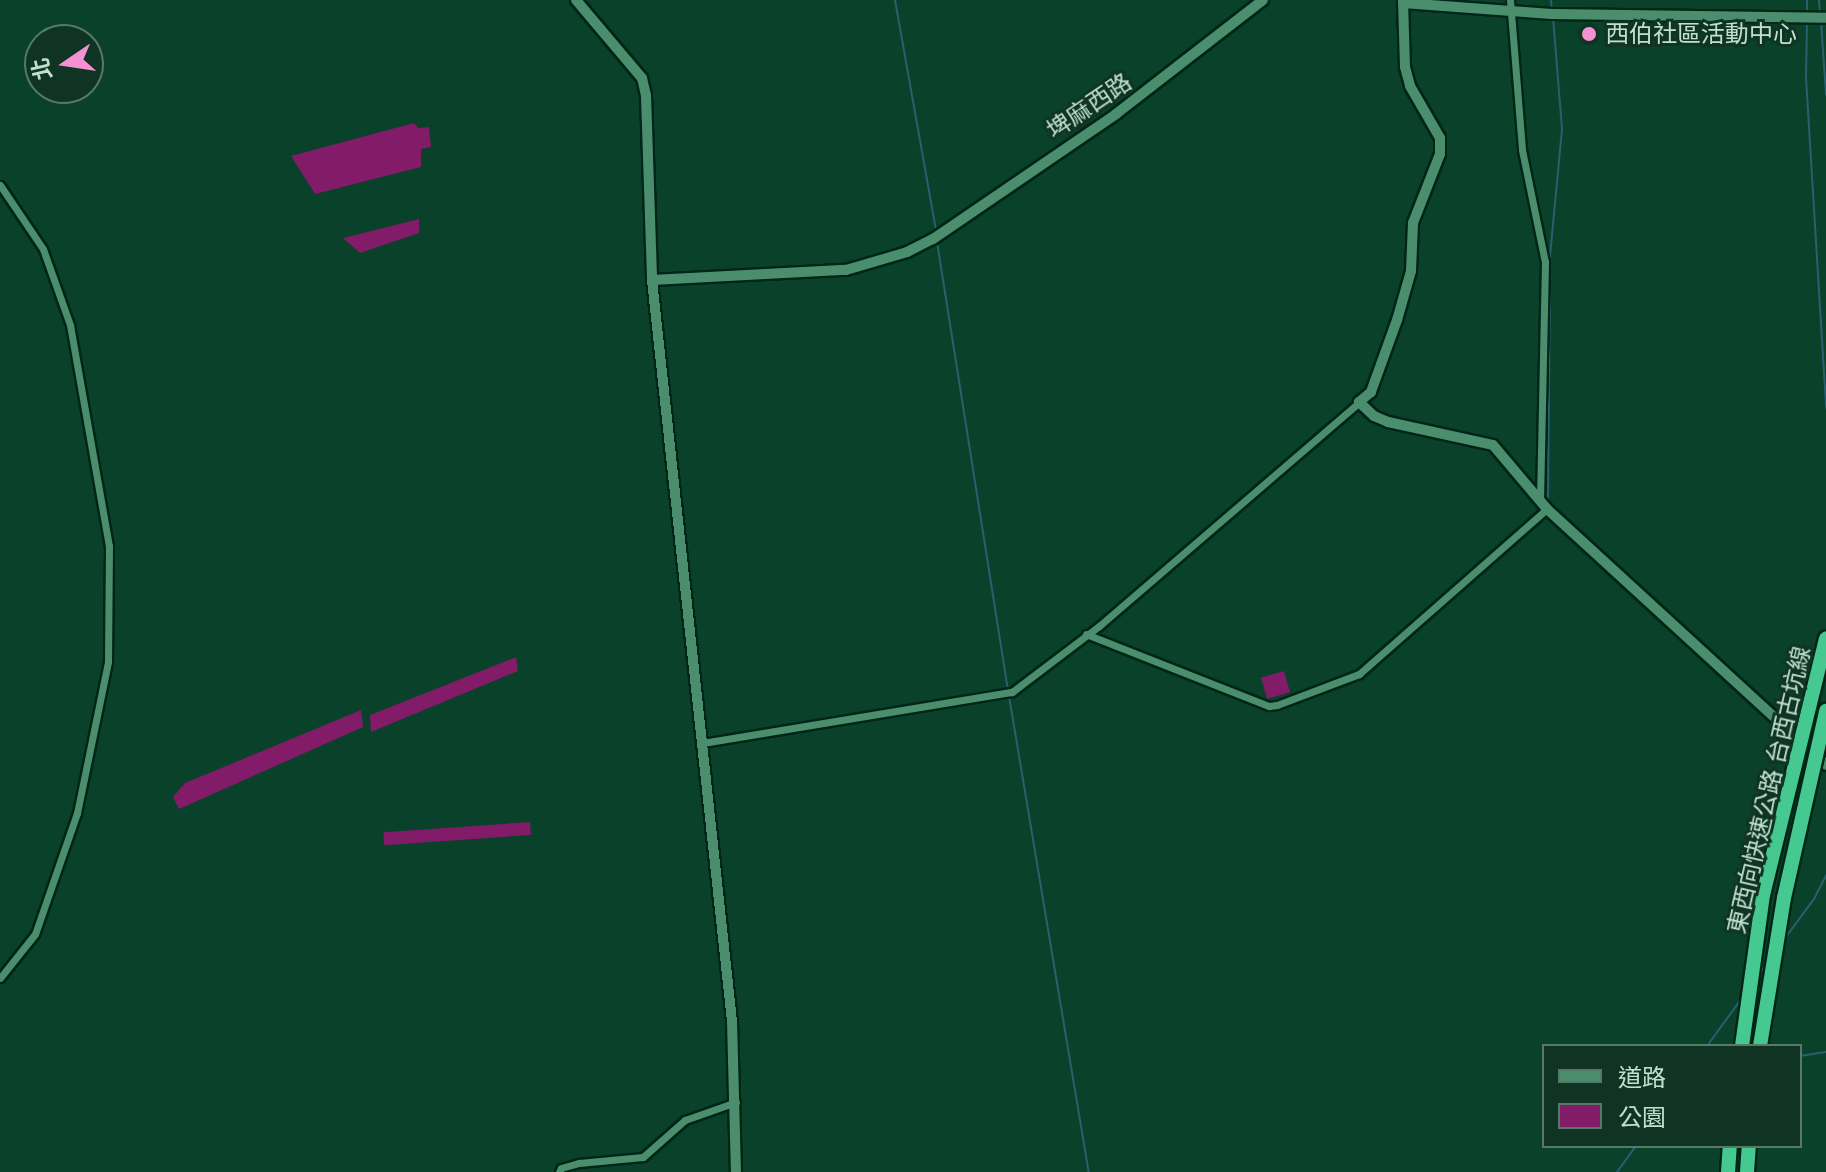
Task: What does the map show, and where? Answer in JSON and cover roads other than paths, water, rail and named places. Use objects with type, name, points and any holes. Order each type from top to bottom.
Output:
[{"type":"highway","name":"東西向快速公路 台西古坑線","points":[[1742,1044],[1763,895],[1826,639]]},
{"type":"highway","name":"東西向快速公路 台西古坑線","points":[[1760,1044],[1784,898],[1826,711]]},
{"type":"highway","points":[[1728,1172],[1730,1148]]},
{"type":"highway","points":[[1747,1172],[1749,1148]]},
{"type":"street","points":[[576,0],[642,78],[646,96],[652,280],[732,1021],[736,1172]]},
{"type":"street","name":"埤麻西路","points":[[652,280],[846,270],[871,265],[933,239],[1166,78],[1263,0]]},
{"type":"street","points":[[703,743],[1008,693],[1086,634],[1371,392],[1411,271],[1413,223],[1440,154],[1440,138],[1410,86],[1405,67],[1403,2],[1826,18]]},
{"type":"street","points":[[1086,634],[1269,706],[1277,705],[1359,674],[1543,505],[1545,262],[1522,150],[1510,6]]},
{"type":"street","points":[[0,185],[43,249],[70,325],[109,546],[108,662],[77,813],[35,934],[0,978]]},
{"type":"street","points":[[1359,402],[1374,416],[1388,422],[1493,445],[1543,505],[1826,765]]},
{"type":"street","points":[[559,1172],[561,1168],[579,1163],[643,1157],[685,1120],[736,1102]]},
{"type":"waterway","points":[[895,0],[936,231]]},
{"type":"waterway","points":[[1551,0],[1552,11]]},
{"type":"waterway","points":[[1807,0],[1807,15]]},
{"type":"waterway","points":[[1819,0],[1820,15]]},
{"type":"waterway","points":[[1548,501],[1550,256],[1562,129],[1553,17]]},
{"type":"waterway","points":[[1807,21],[1806,78],[1826,407]]},
{"type":"waterway","points":[[1821,21],[1826,95]]},
{"type":"waterway","points":[[937,242],[1008,690]]},
{"type":"waterway","points":[[1009,696],[1089,1172]]},
{"type":"waterway","points":[[1783,941],[1814,899],[1826,875]]},
{"type":"waterway","points":[[1758,977],[1765,966]]},
{"type":"waterway","points":[[1708,1044],[1742,998]]},
{"type":"waterway","points":[[1802,1056],[1826,1052]]},
{"type":"waterway","points":[[1617,1172],[1635,1148]]},
{"type":"place","name":"西伯社區活動中心","points":[[1589,34]]}]
